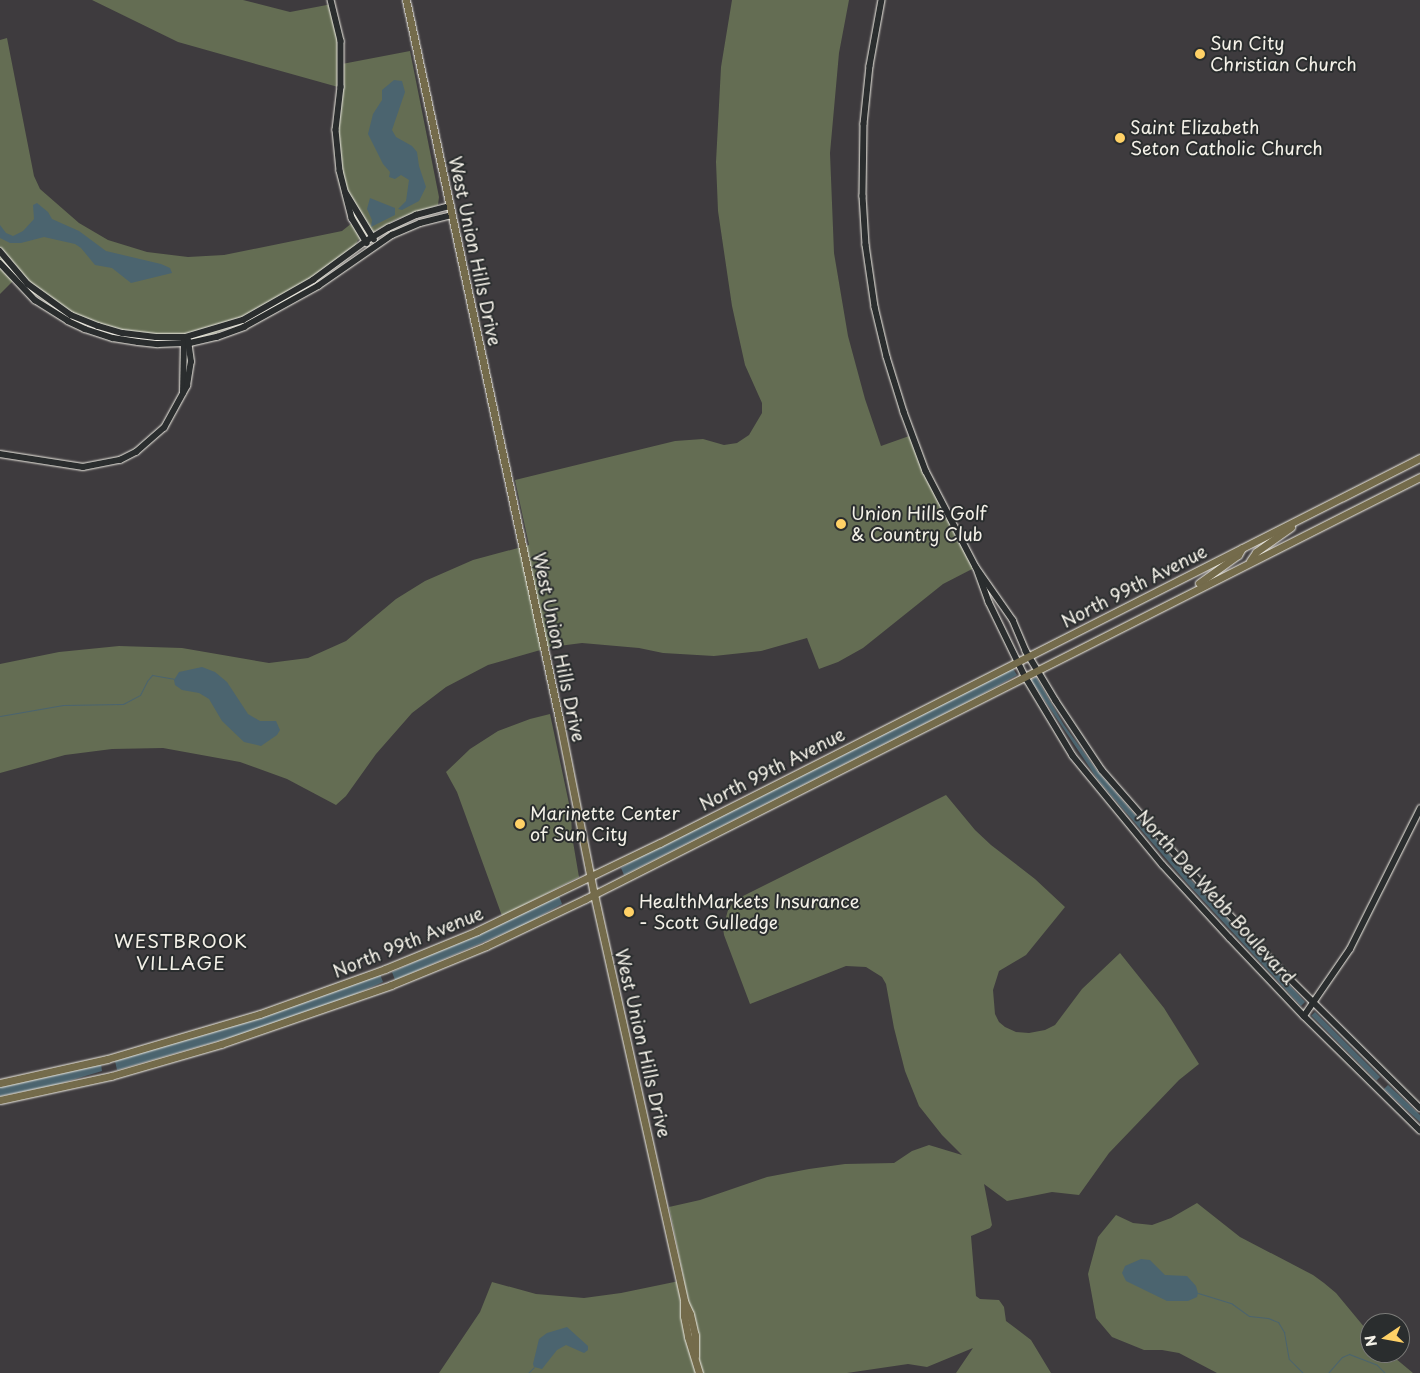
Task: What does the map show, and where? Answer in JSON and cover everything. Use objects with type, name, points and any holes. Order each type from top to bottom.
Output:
[{"type":"main road","name":"West Union Hills Drive","points":[[406,0],[560,723],[590,877],[684,1300],[684,1316],[699,1373]]},
{"type":"main road","name":"North 99th Avenue","points":[[0,1084],[107,1059],[297,1002],[469,934],[590,877],[1420,458]]},
{"type":"main road","name":"North 99th Avenue","points":[[0,1100],[111,1076],[191,1053],[311,1014],[443,964],[594,894],[1420,476]]},
{"type":"main road","points":[[1249,562],[1256,552],[1305,516]]},
{"type":"main road","points":[[1182,596],[1238,555],[1242,548]]},
{"type":"street","points":[[331,0],[341,41],[342,75],[336,130],[337,153],[352,218],[370,248]]},
{"type":"street","points":[[882,0],[870,66],[864,124],[864,216],[875,307],[891,373],[915,443],[945,511],[976,567]]},
{"type":"street","points":[[345,192],[377,244]]},
{"type":"street","points":[[0,251],[28,284],[71,314],[98,326],[123,333],[156,337],[186,336],[243,320],[313,280],[373,237],[416,215],[450,206]]},
{"type":"street","points":[[0,263],[35,300],[68,321],[85,329],[113,338],[138,342],[190,343],[217,337],[244,327],[318,286],[377,244],[409,227],[452,215]]},
{"type":"street","points":[[0,454],[75,467],[94,466],[120,460],[152,440],[164,428],[189,382],[191,370],[190,343],[186,336]]},
{"type":"street","points":[[183,394],[183,343],[186,336]]},
{"type":"street","name":"North Del Webb Boulevard","points":[[976,567],[1013,620],[1030,656],[1077,734],[1118,789],[1208,891],[1314,1003],[1420,1108]]},
{"type":"street","name":"North Del Webb Boulevard","points":[[976,567],[989,602],[1024,676],[1073,756],[1103,794],[1196,901],[1304,1016],[1420,1130]]},
{"type":"street","points":[[1304,1016],[1350,949],[1420,808]]},
{"type":"green space","points":[[92,0],[243,0],[290,12],[332,4],[342,64],[410,51],[439,197],[438,205],[397,219],[358,240],[348,258],[320,279],[265,313],[214,334],[186,341],[139,338],[113,333],[78,322],[34,294],[17,277],[0,294],[0,40],[7,38],[34,176],[40,189],[79,223],[108,240],[147,252],[188,257],[224,255],[342,231],[352,223],[339,183],[334,150],[338,87],[178,42]]},
{"type":"green space","points":[[732,0],[849,0],[839,53],[830,153],[834,253],[848,336],[865,399],[881,446],[912,435],[920,457],[976,567],[943,584],[863,648],[838,662],[819,669],[807,638],[761,651],[714,656],[663,653],[639,648],[582,643],[551,647],[488,665],[446,687],[412,713],[376,754],[346,796],[336,805],[287,779],[240,762],[163,748],[112,749],[65,755],[0,773],[0,664],[59,652],[119,646],[182,648],[269,663],[308,658],[346,641],[396,599],[425,581],[473,560],[529,545],[515,480],[675,441],[703,439],[724,445],[737,443],[749,435],[762,413],[762,403],[745,365],[732,306],[718,211],[716,162],[721,67]]},
{"type":"green space","name":"Marinette Center of Sun City","points":[[550,714],[571,813],[572,836],[579,877],[502,916],[457,792],[446,772],[470,749],[498,731]]},
{"type":"green space","points":[[946,795],[975,830],[1035,879],[1065,907],[1026,955],[999,971],[993,990],[995,1014],[999,1022],[1016,1032],[1029,1033],[1045,1030],[1055,1025],[1082,989],[1120,953],[1164,1008],[1199,1064],[1179,1080],[1109,1153],[1079,1195],[1052,1192],[1007,1201],[984,1184],[992,1225],[990,1228],[971,1236],[976,1296],[980,1299],[999,1300],[1004,1307],[1006,1321],[1031,1340],[1051,1373],[956,1373],[973,1348],[927,1367],[908,1364],[847,1373],[439,1373],[480,1312],[492,1282],[536,1294],[584,1298],[621,1293],[684,1280],[669,1207],[700,1200],[767,1177],[845,1164],[894,1163],[912,1151],[929,1145],[962,1155],[942,1135],[919,1106],[905,1071],[894,1028],[886,984],[882,977],[866,967],[846,966],[750,1004],[723,928],[728,910],[735,900]]},
{"type":"green space","points":[[1197,1203],[1240,1237],[1313,1275],[1336,1293],[1360,1322],[1360,1363],[1401,1363],[1413,1373],[1217,1373],[1179,1353],[1162,1350],[1144,1350],[1112,1337],[1096,1318],[1088,1274],[1098,1237],[1116,1215],[1133,1223],[1152,1225],[1171,1218]]},
{"type":"water","points":[[394,80],[402,81],[405,92],[392,130],[396,137],[412,146],[417,152],[419,166],[426,187],[419,201],[402,210],[398,209],[406,201],[409,180],[401,175],[395,179],[389,177],[390,172],[383,164],[368,134],[373,114],[382,100],[382,90]]},
{"type":"water","points":[[370,198],[395,208],[395,215],[371,227],[372,220],[367,209]]},
{"type":"water","points":[[37,203],[48,212],[52,219],[79,231],[106,251],[161,264],[170,268],[172,273],[131,283],[112,268],[95,265],[81,248],[75,244],[44,237],[21,243],[10,243],[0,238],[0,225],[6,233],[13,236],[23,231],[34,219],[33,205]]},
{"type":"water","points":[[202,667],[215,672],[227,682],[248,714],[260,721],[276,721],[280,730],[277,735],[261,746],[244,742],[222,721],[209,699],[199,693],[182,690],[175,685],[174,680],[179,672]]},
{"type":"water","points":[[1012,667],[1017,675],[975,698],[624,875],[621,868],[653,848]]},
{"type":"water","points":[[1036,677],[1064,725],[1098,772],[1190,879],[1305,1002],[1301,1006],[1187,883],[1098,780],[1031,680]]},
{"type":"water","points":[[559,896],[562,904],[526,924],[395,980],[392,972]]},
{"type":"water","points":[[380,974],[383,982],[337,1002],[246,1033],[117,1070],[115,1061],[256,1018]]},
{"type":"water","points":[[1315,1012],[1380,1077],[1377,1081],[1311,1016]]},
{"type":"water","points":[[101,1064],[102,1071],[55,1085],[0,1096],[0,1086]]},
{"type":"water","points":[[1388,1085],[1420,1115],[1420,1122],[1384,1089]]},
{"type":"water","points":[[1141,1259],[1150,1260],[1165,1275],[1187,1276],[1196,1286],[1197,1297],[1188,1301],[1167,1301],[1126,1281],[1122,1273],[1125,1266]]},
{"type":"water","points":[[567,1327],[588,1346],[588,1350],[584,1353],[566,1345],[557,1350],[542,1369],[534,1367],[533,1364],[539,1339],[547,1333]]},
{"type":"waterway","points":[[0,716],[63,705],[123,704],[140,695],[152,675],[174,679]]},
{"type":"waterway","points":[[1198,1293],[1231,1303],[1249,1316],[1268,1318],[1278,1322],[1284,1332],[1289,1359],[1303,1373]]},
{"type":"waterway","points":[[1328,1373],[1342,1357],[1349,1354],[1377,1365],[1385,1373]]},
{"type":"waterway","points":[[528,1373],[534,1367]]},
{"type":"place","name":"Sun City Christian Church","points":[[1200,54]]},
{"type":"place","name":"Saint Elizabeth Seton Catholic Church","points":[[1120,138]]},
{"type":"place","name":"Union Hills Golf & Country Club","points":[[841,524]]},
{"type":"place","name":"Marinette Center of Sun City","points":[[520,824]]},
{"type":"place","name":"HealthMarkets Insurance - Scott Gulledge","points":[[629,912]]},
{"type":"district","name":"WESTBROOK VILLAGE","points":[[181,952]]}]
